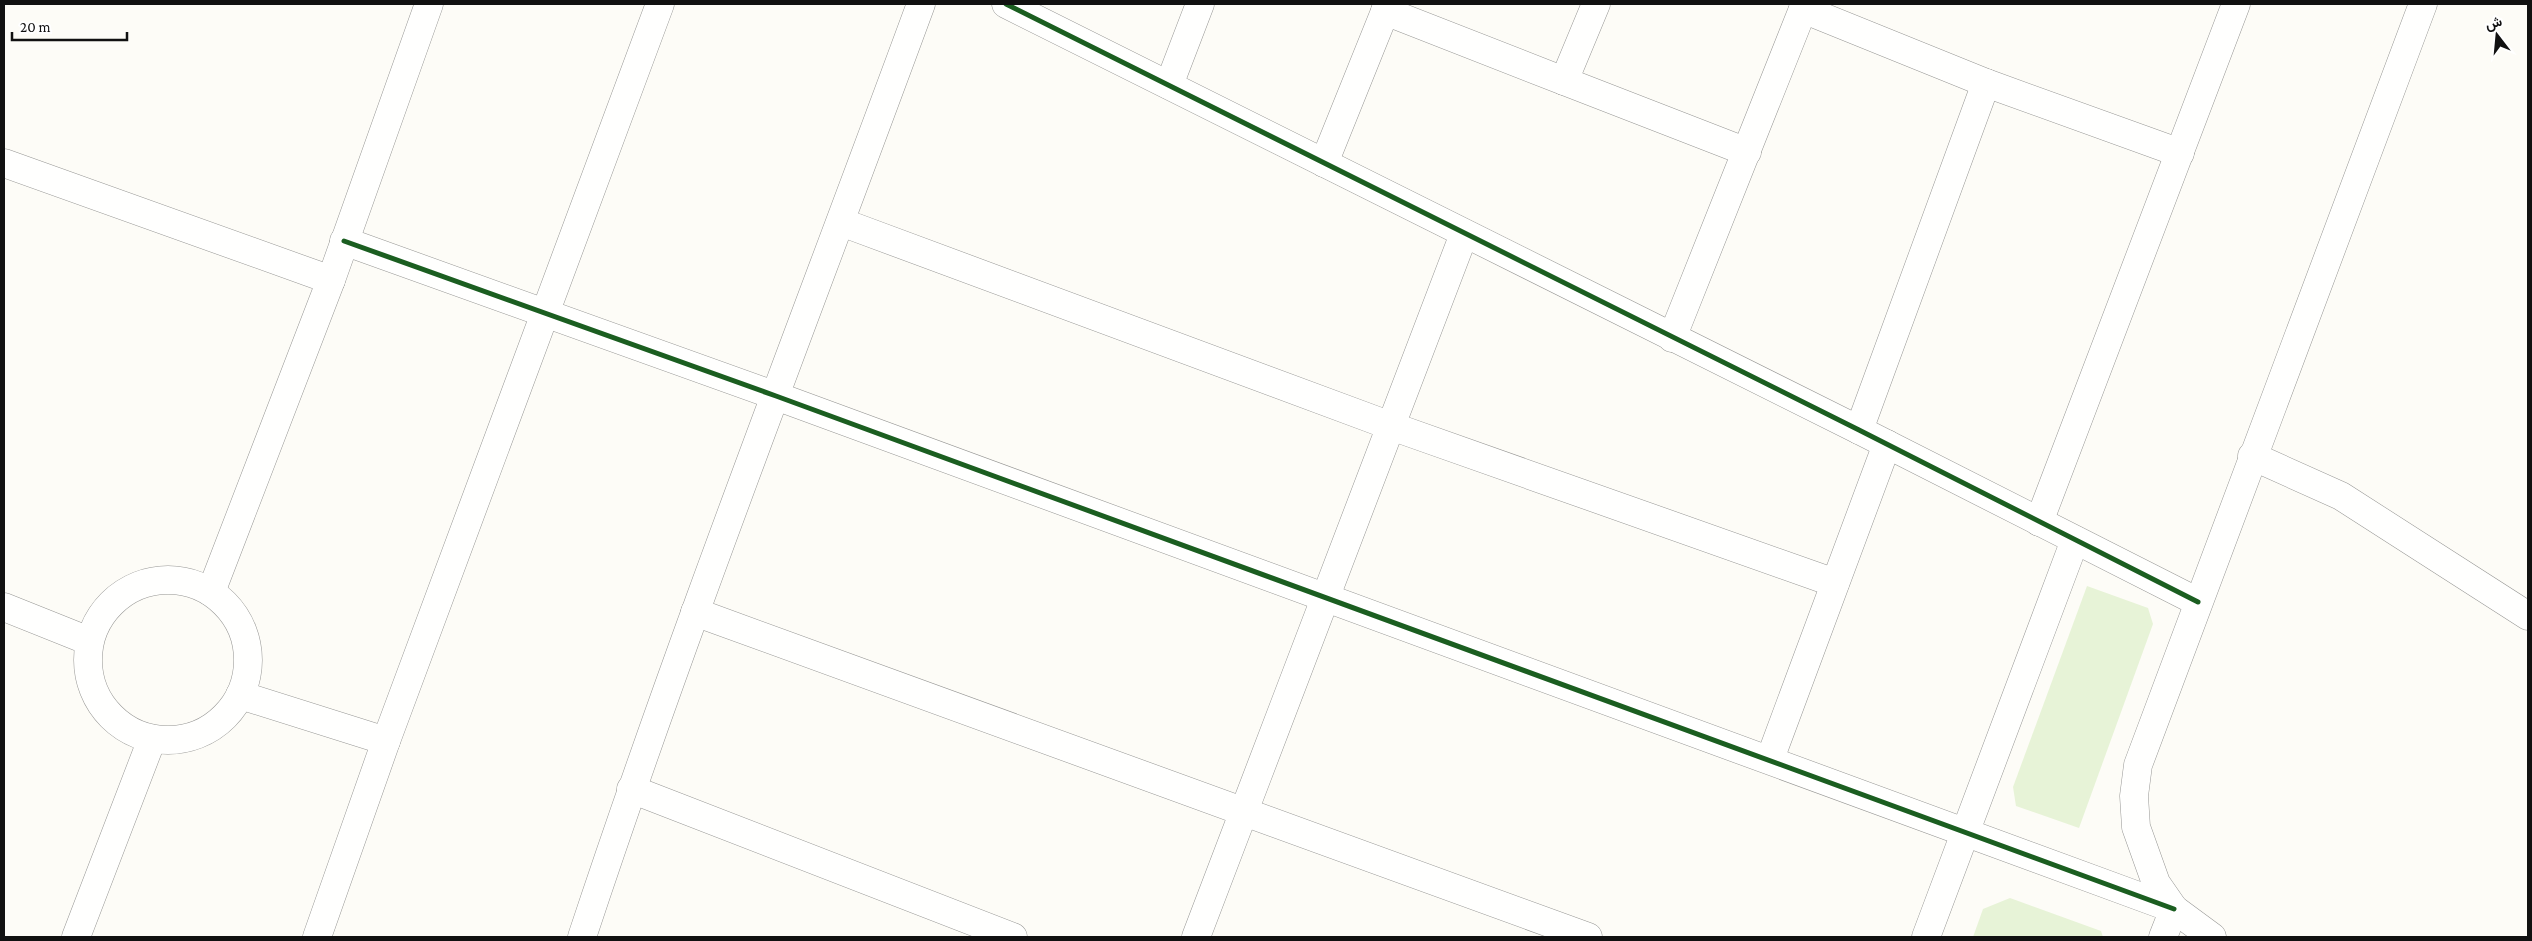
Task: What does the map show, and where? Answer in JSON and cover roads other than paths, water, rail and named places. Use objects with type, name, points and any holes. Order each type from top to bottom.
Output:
[{"type":"street","points":[[211,592],[331,280],[430,4]]},
{"type":"street","points":[[317,937],[386,741],[660,4]]},
{"type":"street","points":[[582,937],[631,789],[695,612],[921,4]]},
{"type":"street","points":[[1169,85],[1200,4]]},
{"type":"street","points":[[1564,81],[1596,4]]},
{"type":"street","points":[[2039,522],[2236,4]]},
{"type":"street","points":[[2174,909],[2156,883],[2143,852],[2136,827],[2134,796],[2138,765],[2252,456],[2423,4]]},
{"type":"street","points":[[1012,5],[2198,602]]},
{"type":"street","points":[[1324,163],[1387,7],[1564,81],[1747,152]]},
{"type":"street","points":[[1672,338],[1804,7],[1986,83],[2180,153]]},
{"type":"street","points":[[1859,430],[1986,83]]},
{"type":"street","points":[[4,163],[331,280]]},
{"type":"street","points":[[840,222],[1391,426],[1835,583]]},
{"type":"street","points":[[1196,937],[1464,234]]},
{"type":"street","points":[[344,241],[776,396],[1770,759],[2174,909],[2212,937]]},
{"type":"street","points":[[1770,759],[1886,444]]},
{"type":"street","points":[[2252,456],[2341,496],[2528,616]]},
{"type":"street","points":[[1926,937],[2075,540]]},
{"type":"street","points":[[162,580],[188,582],[211,592],[229,607],[241,626],[248,649],[248,673],[240,695],[225,717],[204,732],[178,740],[152,739],[127,730],[107,714],[94,692],[87,667],[89,641],[99,618],[115,598],[137,586],[162,580]]},
{"type":"street","points":[[4,607],[89,641]]},
{"type":"street","points":[[695,612],[1588,937]]},
{"type":"street","points":[[240,695],[386,741]]},
{"type":"street","points":[[76,937],[152,739]]},
{"type":"street","points":[[631,789],[1013,937]]},
{"type":"street","points":[[2163,937],[2174,909]]}]
